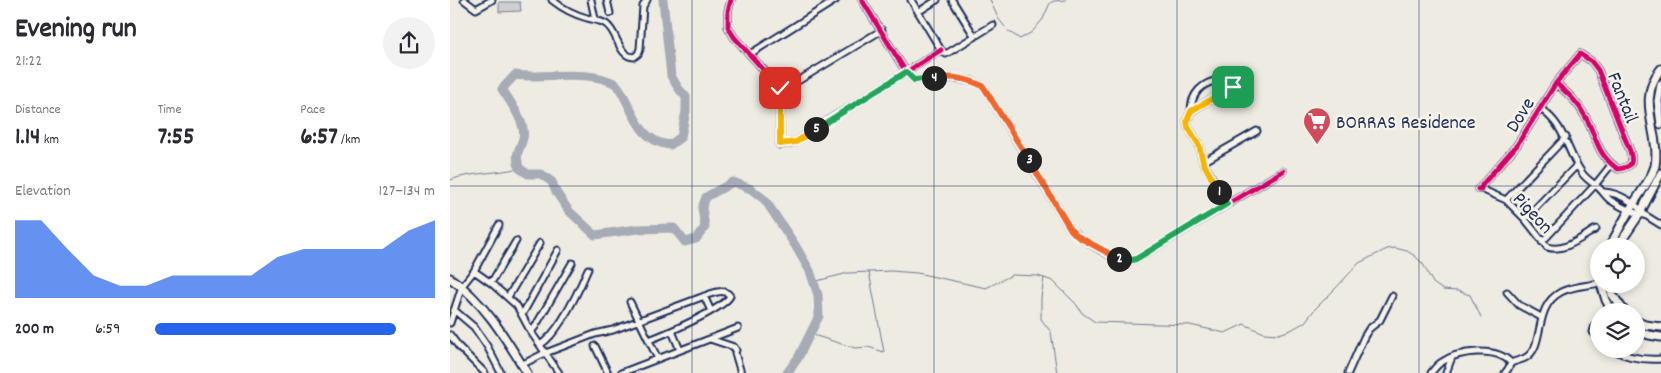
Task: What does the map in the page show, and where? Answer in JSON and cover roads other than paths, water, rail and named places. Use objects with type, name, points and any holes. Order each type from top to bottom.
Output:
[{"type":"street","points":[[464,0],[476,9],[492,0]]},
{"type":"street","points":[[552,0],[586,18],[605,23],[612,30],[624,54],[629,58],[634,58],[640,49],[644,6],[647,0]]},
{"type":"street","points":[[591,0],[595,19]]},
{"type":"street","points":[[608,0],[610,13]]},
{"type":"street","points":[[731,0],[728,11],[728,27],[734,37],[780,88],[780,144],[796,142],[941,50]]},
{"type":"street","points":[[750,54],[836,0]]},
{"type":"street","points":[[862,0],[906,72],[914,80],[943,77],[972,81],[983,86],[1071,230],[1077,236],[1116,258],[1128,261],[1136,259],[1283,171]]},
{"type":"street","points":[[911,0],[941,50],[946,54],[993,25]]},
{"type":"street","points":[[918,12],[937,0]]},
{"type":"street","points":[[952,0],[975,37]]},
{"type":"street","points":[[780,88],[788,87],[882,30]]},
{"type":"street","name":"Dove","points":[[1479,189],[1517,145],[1556,83],[1580,54]]},
{"type":"street","name":"Fantail","points":[[1580,54],[1591,61],[1598,70],[1633,160],[1625,168],[1618,169],[1611,165]]},
{"type":"street","points":[[1615,238],[1655,165],[1656,150],[1649,102],[1655,77],[1661,69]]},
{"type":"street","points":[[1220,80],[1211,81],[1195,94],[1191,101],[1191,111],[1187,121],[1188,127],[1199,145],[1203,162],[1227,204]]},
{"type":"street","points":[[1542,242],[1611,165],[1602,155],[1585,115],[1574,99],[1556,83]]},
{"type":"street","points":[[1661,84],[1658,100],[1661,124]]},
{"type":"street","points":[[1191,111],[1233,87]]},
{"type":"street","points":[[1540,109],[1550,116],[1566,137],[1583,175],[1604,192],[1620,196],[1632,207],[1661,225]]},
{"type":"street","points":[[1203,162],[1257,130]]},
{"type":"street","points":[[1506,200],[1566,137]]},
{"type":"street","points":[[1525,219],[1577,165]]},
{"type":"street","points":[[1624,238],[1642,213],[1661,172]]},
{"type":"street","name":"Pigeon","points":[[1479,189],[1506,200],[1525,219],[1542,242],[1552,249],[1562,248],[1596,229]]},
{"type":"street","points":[[450,323],[462,286],[474,271],[499,225]]},
{"type":"street","points":[[491,283],[516,240]]},
{"type":"street","points":[[508,297],[540,243]]},
{"type":"street","points":[[522,315],[558,250]]},
{"type":"street","points":[[531,332],[572,263]]},
{"type":"street","points":[[540,345],[556,328],[578,293],[588,270]]},
{"type":"street","points":[[474,271],[517,306],[531,332],[559,373]]},
{"type":"street","points":[[450,278],[462,286],[493,322],[522,364],[526,373]]},
{"type":"street","points":[[1510,363],[1526,358],[1534,349],[1541,317],[1547,304],[1562,292],[1590,286]]},
{"type":"street","points":[[522,364],[595,334],[640,321],[704,296],[720,291],[727,292],[730,296],[728,300],[711,311],[672,331],[649,340]]},
{"type":"street","points":[[1507,292],[1519,305],[1541,317]]},
{"type":"street","points":[[704,296],[711,311]]},
{"type":"street","points":[[1348,373],[1364,337],[1384,315],[1392,296]]},
{"type":"street","points":[[630,302],[658,359]]},
{"type":"street","points":[[454,310],[474,326],[501,373]]},
{"type":"street","points":[[1645,325],[1661,328]]},
{"type":"street","points":[[621,373],[738,328]]},
{"type":"street","points":[[672,331],[680,350]]},
{"type":"street","points":[[450,334],[459,347],[484,373]]},
{"type":"street","points":[[1645,334],[1661,337]]},
{"type":"street","points":[[710,339],[734,347],[741,373]]},
{"type":"street","points":[[595,346],[608,373]]},
{"type":"street","points":[[1431,373],[1442,362],[1468,352],[1504,356],[1510,363]]},
{"type":"street","points":[[1446,373],[1452,358]]},
{"type":"street","points":[[1645,358],[1661,359]]},
{"type":"street","points":[[1505,373],[1510,363]]},
{"type":"waterway","points":[[663,0],[671,76],[686,97],[686,111],[681,137],[670,145],[660,143],[652,138],[639,125],[621,91],[614,83],[591,76],[579,75],[515,75],[502,89],[517,112],[524,132],[517,154],[519,168],[528,174],[541,174],[552,182],[556,192],[569,211],[595,235],[638,229],[674,228],[685,242],[696,239],[705,227],[702,208],[706,197],[733,182],[751,189],[765,200],[795,245],[810,271],[818,295],[819,316],[798,358],[787,373]]},
{"type":"waterway","points":[[990,0],[998,18],[1005,27]]},
{"type":"waterway","points":[[1008,31],[1020,39],[1032,32],[1043,19],[1050,3],[1066,0]]},
{"type":"waterway","points":[[450,180],[519,168]]},
{"type":"waterway","points":[[813,282],[848,273],[891,271],[917,273],[986,288],[1012,275],[1038,276],[1053,281],[1076,304],[1082,313],[1095,322],[1190,325],[1225,333],[1244,324],[1264,333],[1279,334],[1305,322],[1359,263],[1387,249],[1395,248],[1407,251],[1415,256],[1423,264],[1433,283],[1443,290],[1458,291],[1470,295],[1481,317]]},
{"type":"waterway","points":[[810,334],[855,348],[868,347],[884,352],[869,272]]},
{"type":"waterway","points":[[1044,278],[1041,298],[1041,319],[1051,332],[1057,373]]},
{"type":"place","name":"BORRAS Residence","points":[[1317,145]]}]
